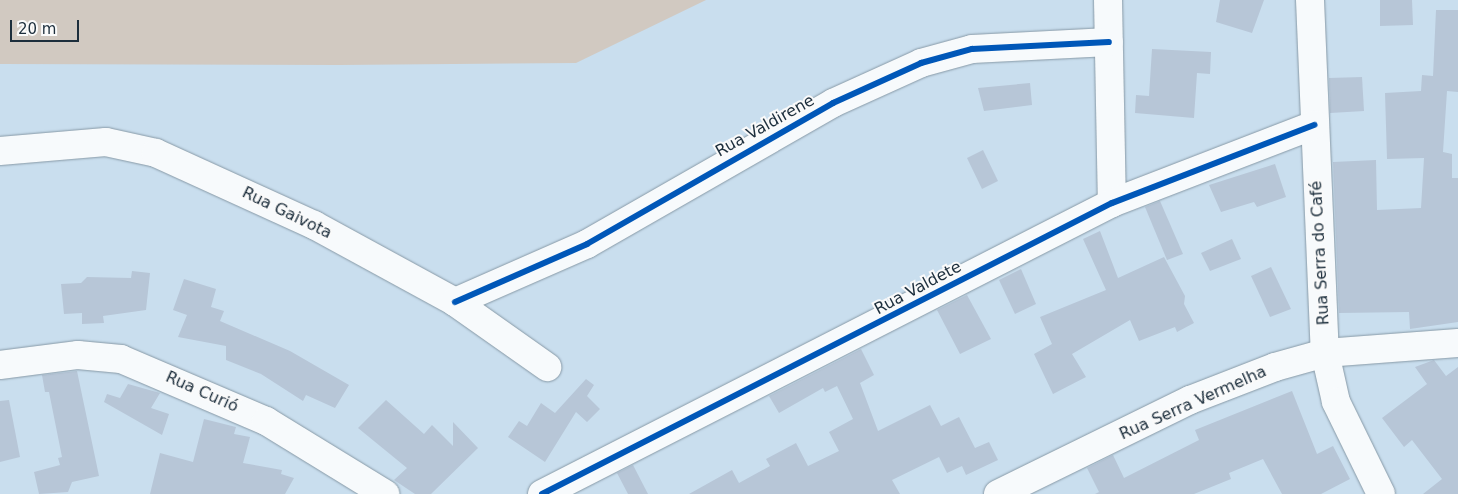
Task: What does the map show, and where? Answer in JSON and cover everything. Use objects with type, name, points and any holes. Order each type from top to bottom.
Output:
[{"type":"street","points":[[1108,0],[1112,203]]},
{"type":"street","name":"Rua Serra do Café","points":[[1310,0],[1314,125],[1326,353],[1336,402],[1381,494]]},
{"type":"street","name":"Rua Valdirene","points":[[455,302],[587,244],[833,103],[921,63],[972,49],[1109,42]]},
{"type":"street","name":"Rua Valdete","points":[[542,494],[1112,203],[1314,125]]},
{"type":"street","name":"Rua Gaivota","points":[[0,151],[106,142],[156,153],[314,225],[455,302],[547,367]]},
{"type":"street","name":"Rua Serra Vermelha","points":[[998,494],[1239,379],[1326,353],[1458,342]]},
{"type":"street","name":"Rua Curió","points":[[0,365],[78,355],[121,359],[266,421],[385,494]]},
{"type":"shaded area","points":[[0,0],[706,0],[576,63],[339,65],[0,64]]},
{"type":"building","points":[[1220,0],[1264,0],[1252,33],[1216,22]]},
{"type":"building","points":[[1380,0],[1412,0],[1413,25],[1380,26]]},
{"type":"building","points":[[1436,10],[1458,10],[1458,92],[1447,91],[1443,152],[1452,154],[1452,178],[1458,178],[1458,322],[1410,329],[1409,312],[1339,313],[1333,162],[1376,160],[1377,210],[1421,208],[1424,158],[1387,159],[1385,93],[1421,91],[1422,75],[1433,76]]},
{"type":"building","points":[[1152,49],[1211,52],[1210,74],[1197,73],[1194,118],[1135,113],[1136,95],[1149,96]]},
{"type":"building","points":[[1362,77],[1364,111],[1330,113],[1329,78]]},
{"type":"building","points":[[1030,83],[1032,105],[984,111],[978,88]]},
{"type":"building","points":[[983,150],[998,181],[982,189],[967,158]]},
{"type":"building","points":[[1275,164],[1286,197],[1257,207],[1254,202],[1221,212],[1209,185]]},
{"type":"building","points":[[1160,201],[1183,254],[1167,260],[1145,207]]},
{"type":"building","points":[[1100,231],[1118,278],[1164,257],[1185,296],[1184,304],[1194,323],[1177,332],[1175,327],[1139,341],[1130,320],[1072,354],[1086,377],[1053,394],[1034,354],[1052,344],[1040,317],[1106,290],[1083,239]]},
{"type":"building","points":[[1232,239],[1241,259],[1210,271],[1201,253]]},
{"type":"building","points":[[1271,267],[1291,309],[1270,317],[1251,276]]},
{"type":"building","points":[[1021,269],[1036,304],[1015,314],[999,280]]},
{"type":"building","points":[[132,271],[150,273],[146,310],[103,316],[104,323],[82,324],[82,313],[64,314],[61,284],[81,283],[87,277],[131,278]]},
{"type":"building","points":[[184,279],[216,289],[211,307],[224,311],[220,321],[290,351],[349,385],[335,408],[306,395],[303,401],[261,374],[226,360],[226,346],[178,337],[187,315],[173,310]]},
{"type":"building","points":[[967,295],[991,339],[960,354],[937,310]]},
{"type":"building","points":[[861,349],[874,375],[860,383],[878,431],[930,405],[941,426],[959,417],[975,448],[989,442],[998,460],[966,475],[962,466],[947,473],[939,457],[892,480],[900,494],[689,494],[732,470],[739,483],[770,466],[766,459],[796,443],[808,466],[839,451],[829,432],[853,419],[837,386],[825,392],[823,388],[779,413],[769,396]]},
{"type":"building","points":[[1434,360],[1446,376],[1458,367],[1458,494],[1423,494],[1442,479],[1412,440],[1404,447],[1382,418],[1427,384],[1415,367]]},
{"type":"building","points":[[77,371],[99,476],[72,482],[68,492],[39,494],[34,472],[60,465],[58,458],[62,457],[49,392],[45,392],[42,375]]},
{"type":"building","points":[[586,379],[594,385],[587,396],[600,409],[587,422],[576,412],[545,462],[508,437],[519,421],[527,426],[541,403],[555,413]]},
{"type":"building","points":[[128,384],[160,393],[151,408],[169,414],[162,435],[104,402],[107,394],[120,398]]},
{"type":"building","points":[[1292,391],[1317,454],[1333,446],[1350,479],[1321,494],[1282,494],[1263,459],[1229,473],[1231,479],[1194,494],[1095,494],[1099,492],[1087,468],[1113,455],[1124,478],[1199,440],[1195,430]]},
{"type":"building","points":[[9,400],[20,457],[0,462],[0,401]]},
{"type":"building","points":[[386,400],[424,434],[432,425],[453,446],[453,422],[478,448],[431,494],[415,494],[394,480],[407,468],[358,428]]},
{"type":"building","points":[[204,419],[236,427],[234,434],[250,437],[243,463],[282,470],[281,474],[294,478],[285,494],[150,494],[160,453],[193,462]]},
{"type":"building","points":[[633,465],[648,494],[628,494],[617,473]]},
{"type":"cycle path","points":[[455,302],[587,244],[833,103],[921,63],[972,49],[1109,42]]},
{"type":"cycle path","points":[[542,494],[1112,203],[1314,125]]}]
